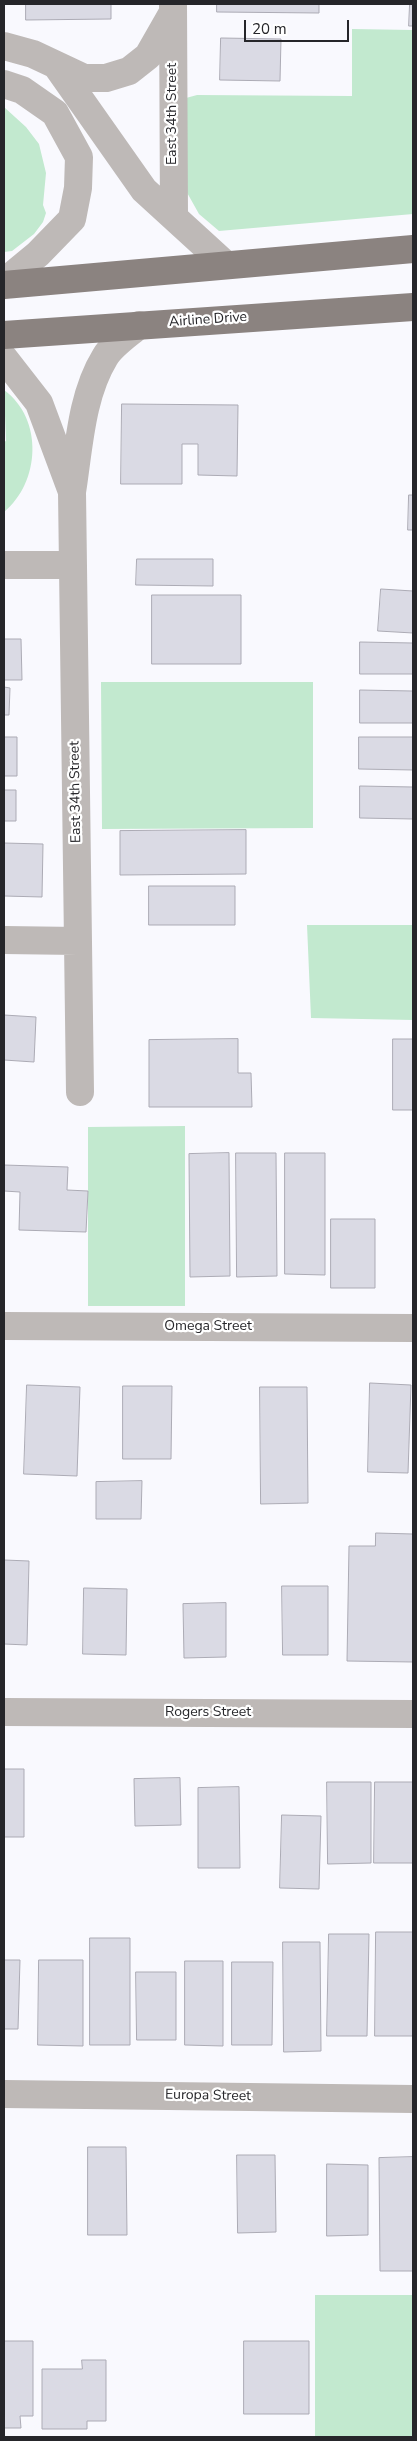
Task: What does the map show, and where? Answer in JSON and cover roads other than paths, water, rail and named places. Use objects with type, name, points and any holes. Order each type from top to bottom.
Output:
[{"type":"main road","points":[[4,284],[413,249]]},
{"type":"main road","name":"Airline Drive","points":[[4,334],[413,307]]},
{"type":"street","name":"East 34th Street","points":[[56,65],[84,78],[106,78],[128,71],[148,56],[173,8]]},
{"type":"street","name":"East 34th Street","points":[[173,8],[174,216]]},
{"type":"street","points":[[4,46],[33,54],[56,65],[144,190],[225,264]]},
{"type":"street","points":[[4,84],[22,90],[55,112],[79,157],[78,188],[72,219],[38,254],[4,284]]},
{"type":"street","name":"East 34th Street","points":[[80,1092],[72,492],[87,402],[94,381],[106,355],[139,325]]},
{"type":"street","name":"East 34th Street","points":[[4,358],[39,404],[72,492]]},
{"type":"street","points":[[4,565],[73,565]]},
{"type":"street","points":[[4,940],[78,941]]},
{"type":"street","name":"Omega Street","points":[[4,1326],[413,1328]]},
{"type":"street","name":"Rogers Street","points":[[4,1712],[413,1714]]},
{"type":"street","name":"Europa Street","points":[[4,2094],[413,2098]]}]
